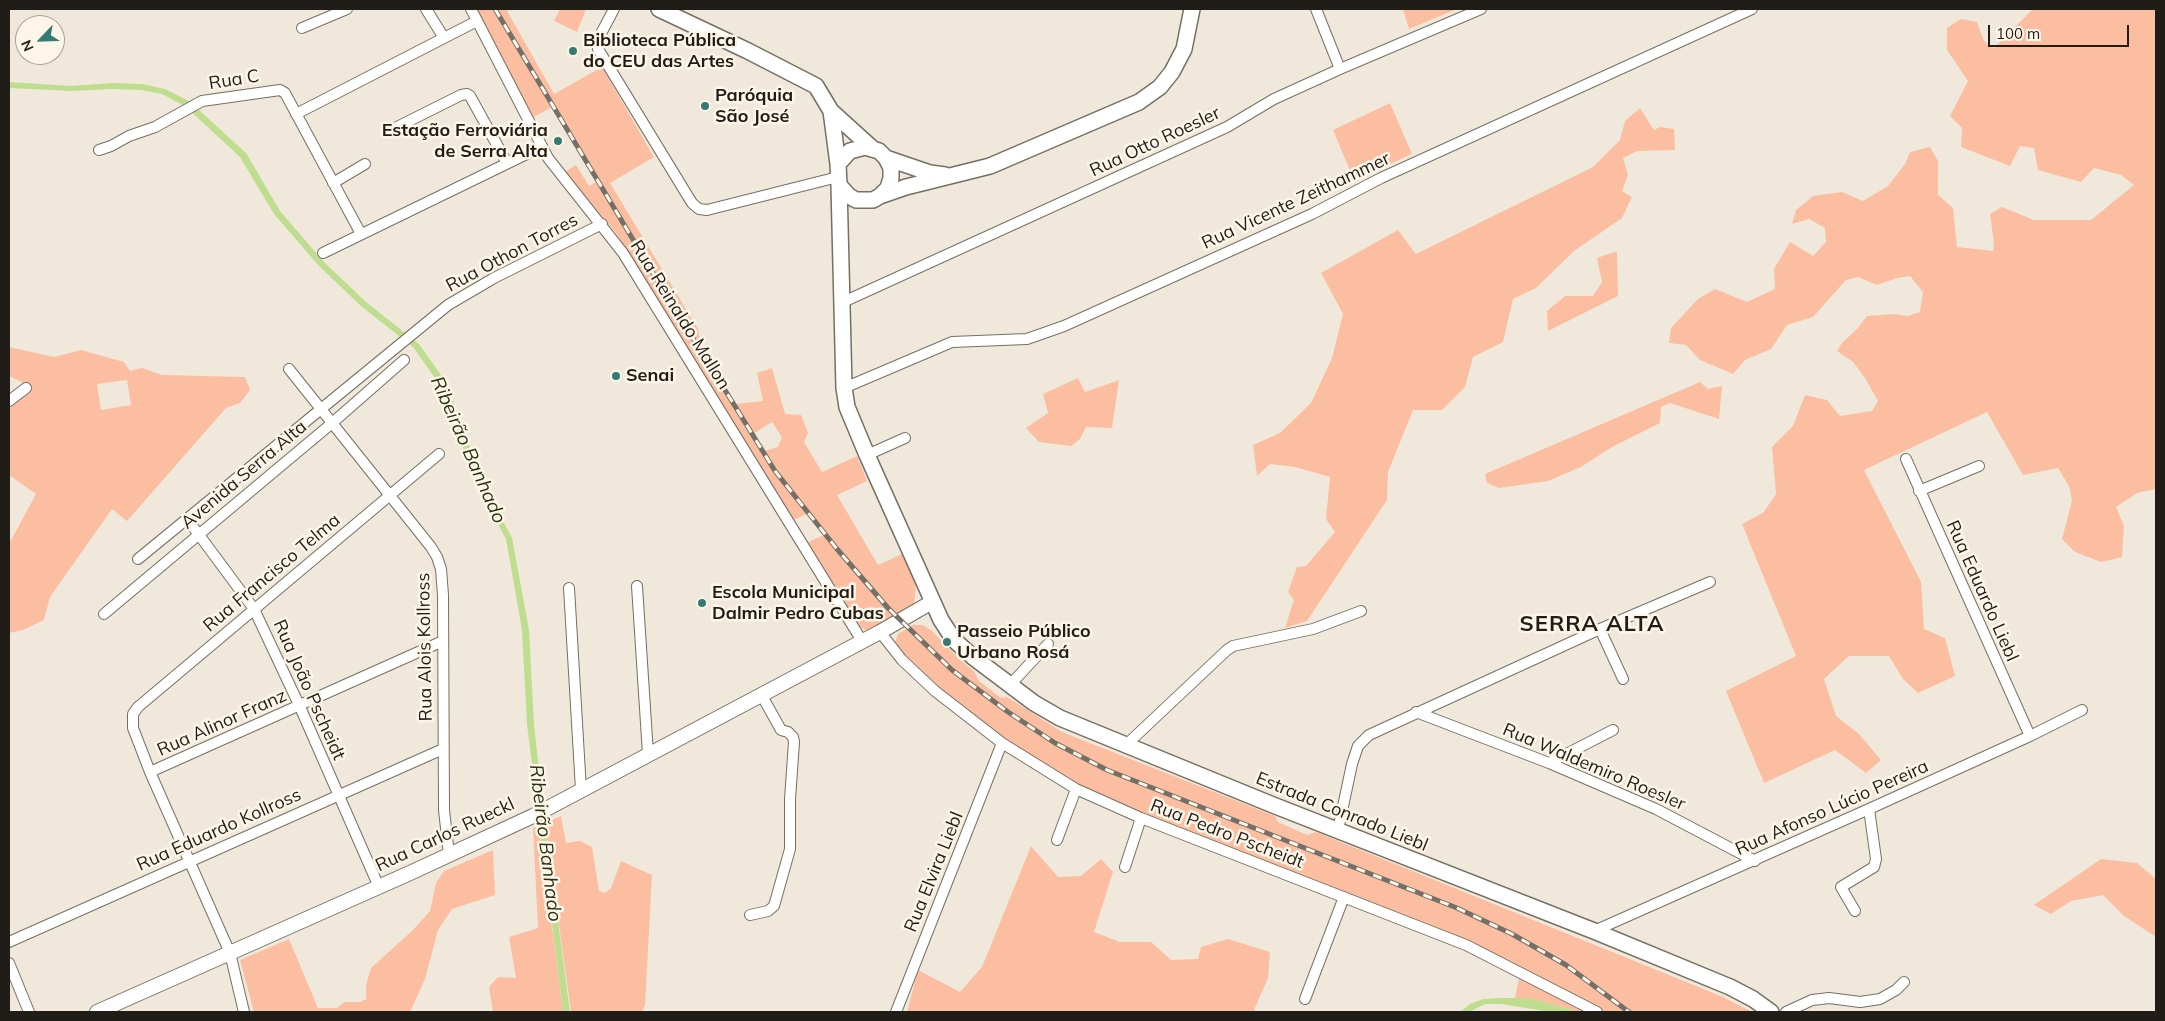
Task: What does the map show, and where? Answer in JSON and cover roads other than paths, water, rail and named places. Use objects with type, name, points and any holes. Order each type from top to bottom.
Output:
[{"type":"main road","points":[[659,9],[816,86],[831,111],[873,149],[886,158],[930,173],[949,176]]},
{"type":"main road","points":[[839,231],[844,216],[850,208],[864,201],[906,187],[1002,162],[1124,110],[1149,96],[1168,79],[1180,59],[1189,29],[1192,9]]},
{"type":"main road","name":"Estrada Conrado Liebl","points":[[831,111],[838,176],[844,388],[847,407],[932,602],[954,640],[973,658],[1060,718],[1730,987],[1753,999],[1770,1012]]},
{"type":"main road","points":[[864,201],[849,196],[838,176],[850,151],[857,148],[873,149]]},
{"type":"main road","points":[[880,196],[888,188],[891,178],[891,168],[886,158]]},
{"type":"street","points":[[302,28],[347,9]]},
{"type":"street","points":[[426,9],[444,38]]},
{"type":"street","name":"Rua Reinaldo Mallon","points":[[470,9],[541,147],[554,167],[602,224],[642,283],[862,641]]},
{"type":"street","points":[[614,9],[597,41],[598,49],[692,203],[700,209],[706,210],[838,176]]},
{"type":"street","points":[[1316,9],[1340,69]]},
{"type":"street","name":"Rua Otto Roesler","points":[[841,303],[1227,127],[1274,99],[1481,9]]},
{"type":"street","name":"Rua Vicente Zeithammer","points":[[844,388],[952,342],[1026,339],[1064,326],[1312,214],[1381,178],[1736,12],[1752,9]]},
{"type":"street","points":[[296,114],[477,21]]},
{"type":"street","name":"Rua C","points":[[99,150],[150,129],[195,104],[207,100],[275,90],[285,93],[361,234]]},
{"type":"street","points":[[388,131],[461,95],[467,94],[470,96],[507,163]]},
{"type":"street","points":[[323,253],[541,147]]},
{"type":"street","points":[[333,183],[364,164]]},
{"type":"street","name":"Rua Othon Torres","points":[[397,345],[416,333],[448,305],[474,289],[602,224]]},
{"type":"street","name":"Avenida Serra Alta","points":[[138,559],[188,520],[397,345]]},
{"type":"street","name":"Avenida Serra Alta","points":[[104,614],[331,424],[404,360]]},
{"type":"street","name":"Rua Alois Kollross","points":[[289,369],[437,558],[442,583],[444,641],[444,822],[449,855]]},
{"type":"street","points":[[9,401],[26,388]]},
{"type":"street","points":[[867,456],[905,438]]},
{"type":"street","name":"Rua Francisco Telma","points":[[150,772],[132,721],[138,707],[440,454]]},
{"type":"street","name":"Rua Eduardo Liebl","points":[[1906,459],[2030,736]]},
{"type":"street","points":[[1919,491],[1979,466]]},
{"type":"street","name":"Rua João Pscheidt","points":[[188,520],[254,609],[300,707],[378,887]]},
{"type":"street","points":[[1338,830],[1352,764],[1358,746],[1368,735],[1600,629],[1710,582]]},
{"type":"street","points":[[637,586],[648,754]]},
{"type":"street","points":[[569,588],[581,790]]},
{"type":"street","name":"Rua Carlos Rueckl","points":[[97,1012],[533,816],[880,632],[932,602]]},
{"type":"street","points":[[1126,745],[1233,646],[1313,629],[1361,611]]},
{"type":"street","points":[[1600,629],[1623,679]]},
{"type":"street","name":"Rua Pedro Pscheidt","points":[[880,632],[902,660],[935,691],[1002,743],[1076,789],[1141,818],[1466,945],[1597,1012]]},
{"type":"street","name":"Rua Alinor Franz","points":[[150,772],[300,707],[444,641]]},
{"type":"street","points":[[1010,685],[1048,644]]},
{"type":"street","points":[[750,915],[768,911],[774,906],[790,849],[790,798],[794,742],[793,737],[788,732],[781,730],[761,694]]},
{"type":"street","name":"Rua Afonso Lúcio Pereira","points":[[1594,931],[1755,861],[2030,736],[2082,710]]},
{"type":"street","name":"Rua Waldemiro Roesler","points":[[1416,712],[1549,763],[1656,809],[1755,861]]},
{"type":"street","points":[[1549,763],[1613,730]]},
{"type":"street","name":"Rua Elvira Liebl","points":[[896,1012],[1002,743]]},
{"type":"street","name":"Rua Eduardo Kollross","points":[[9,942],[443,749]]},
{"type":"street","points":[[150,772],[230,953],[244,1012]]},
{"type":"street","points":[[1057,840],[1076,789]]},
{"type":"street","points":[[1854,911],[1841,886],[1874,868],[1876,859],[1869,809]]},
{"type":"street","points":[[1126,867],[1141,818]]},
{"type":"street","points":[[1305,999],[1344,897]]},
{"type":"street","points":[[9,963],[29,1012]]},
{"type":"street","points":[[1786,1012],[1812,1000],[1829,998],[1860,1002],[1880,999],[1896,990],[1904,982]]},
{"type":"water","name":"Ribeirão Banhado","points":[[9,82],[71,86],[112,83],[142,84],[165,89],[189,101],[246,153],[280,211],[324,262],[366,302],[419,344],[443,378],[461,420],[478,473],[512,538],[529,630],[534,725],[570,1012],[563,1012],[527,724],[522,630],[506,539],[471,474],[455,421],[437,381],[413,347],[361,306],[319,266],[274,214],[240,157],[185,106],[162,94],[141,90],[71,91],[9,88]]},
{"type":"water","points":[[1529,998],[1580,1012],[1551,1012],[1501,1004],[1485,1004],[1469,1012],[1460,1012],[1470,1004],[1483,999]]},
{"type":"railway","points":[[495,9],[662,288],[775,471],[837,549],[888,608],[952,670],[1008,712],[1055,743],[1107,770],[1457,908],[1512,934],[1566,965],[1629,1012]]},
{"type":"place","name":"Biblioteca Pública do CEU das Artes","points":[[573,51]]},
{"type":"place","name":"Paróquia São José","points":[[705,106]]},
{"type":"place","name":"Estação Ferroviária de Serra Alta","points":[[558,141]]},
{"type":"place","name":"Senai","points":[[616,376]]},
{"type":"place","name":"Escola Municipal Dalmir Pedro Cubas","points":[[702,603]]},
{"type":"place","name":"Passeio Público Urbano Rosá","points":[[947,642]]},
{"type":"district","name":"SERRA ALTA","points":[[1592,624]]}]
